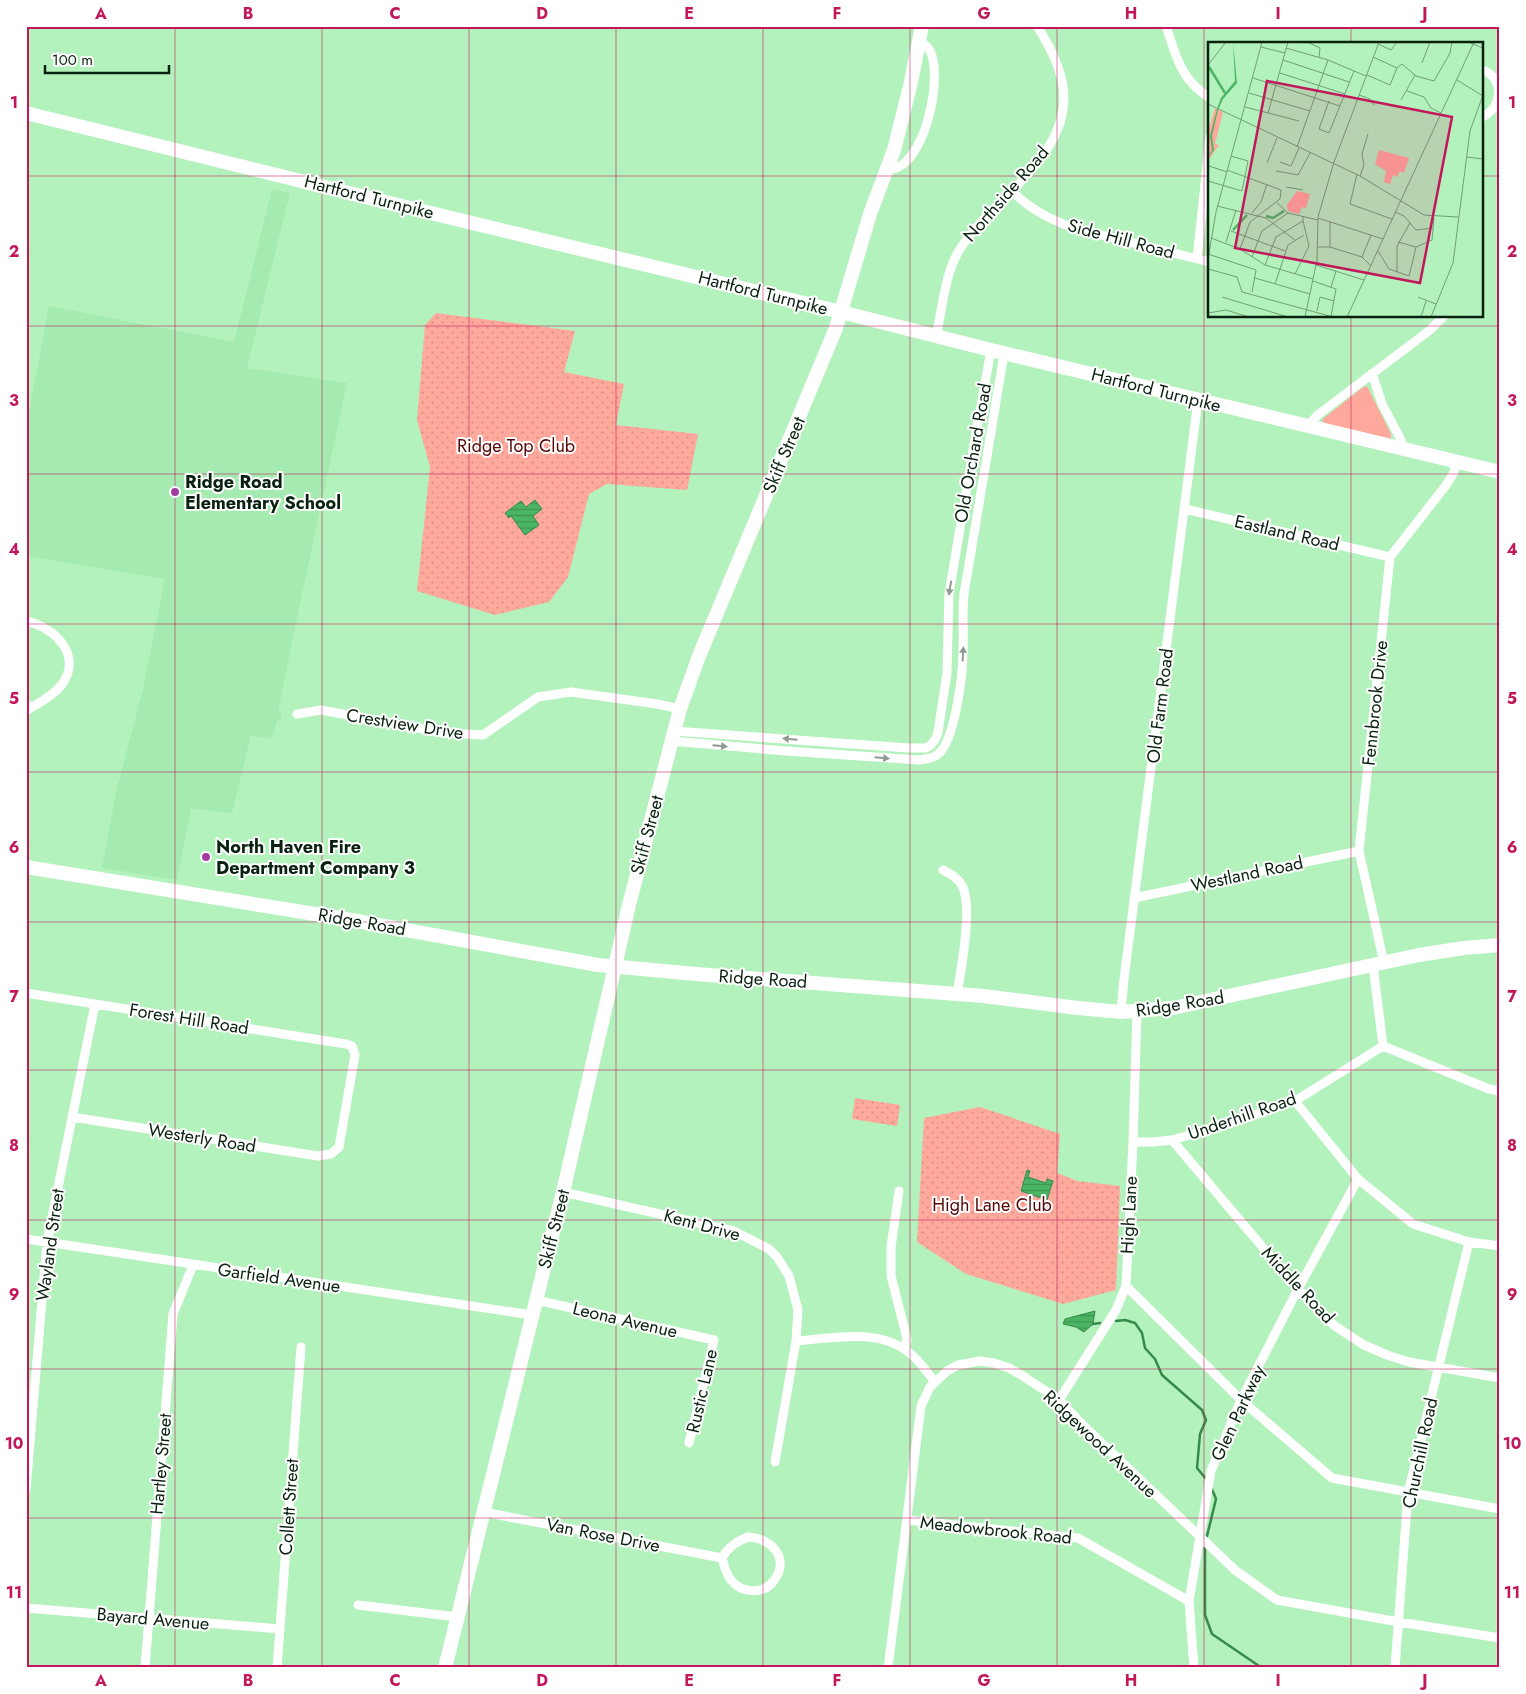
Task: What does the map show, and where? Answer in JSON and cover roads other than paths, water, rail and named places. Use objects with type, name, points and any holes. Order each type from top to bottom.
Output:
[{"type":"main road","name":"Skiff Street","points":[[445,1668],[563,1192],[614,967],[680,710],[699,656],[826,355],[842,312],[862,241],[887,169],[907,102],[922,26]]},
{"type":"main road","name":"Hartford Turnpike","points":[[26,113],[842,312],[936,337],[1500,472]]},
{"type":"main road","name":"Ridge Road","points":[[26,867],[336,918],[614,967],[957,994],[1121,1012],[1173,1008],[1444,951],[1500,945]]},
{"type":"street","name":"Northside Road","points":[[936,337],[949,274],[959,250],[973,232],[1012,192],[1047,149],[1056,135],[1061,120],[1064,102],[1063,80],[1057,62],[1037,26]]},
{"type":"street","points":[[1166,26],[1183,73],[1193,86],[1208,97]]},
{"type":"street","points":[[887,169],[899,168],[914,153],[927,119],[934,83],[934,65],[930,50],[920,42]]},
{"type":"street","points":[[1484,71],[1493,76],[1499,92],[1494,108],[1484,116]]},
{"type":"street","points":[[1197,259],[1208,156]]},
{"type":"street","name":"Side Hill Road","points":[[1012,192],[1036,210],[1059,223],[1208,262]]},
{"type":"street","points":[[1310,427],[1313,420],[1319,414],[1430,330],[1442,318]]},
{"type":"street","name":"Old Orchard Road","points":[[933,743],[938,732],[947,673],[949,652],[948,606],[955,556],[998,352]]},
{"type":"street","name":"Old Orchard Road","points":[[942,750],[950,736],[960,681],[963,652],[962,608],[971,558],[998,352]]},
{"type":"street","points":[[1372,373],[1382,404],[1401,440],[1402,449]]},
{"type":"street","name":"Old Farm Road","points":[[1121,1012],[1198,400]]},
{"type":"street","points":[[1390,557],[1447,484],[1454,472],[1456,462]]},
{"type":"street","name":"Eastland Road","points":[[1185,509],[1390,557]]},
{"type":"street","points":[[955,556],[971,558]]},
{"type":"street","name":"Fennbrook Drive","points":[[1383,1046],[1378,964],[1359,851],[1390,557]]},
{"type":"street","points":[[948,606],[962,608]]},
{"type":"street","points":[[26,621],[41,626],[54,634],[63,643],[70,658],[69,669],[62,684],[50,696],[27,708]]},
{"type":"street","name":"Crestview Drive","points":[[297,714],[321,710],[444,733],[483,735],[500,721],[538,697],[571,692],[657,704],[680,710]]},
{"type":"street","points":[[673,736],[814,741],[908,748],[926,748],[933,743],[942,750],[936,756],[919,760],[812,752],[786,752],[673,736]]},
{"type":"street","points":[[812,752],[814,741]]},
{"type":"street","name":"Westland Road","points":[[1134,898],[1359,851]]},
{"type":"street","points":[[943,870],[962,884],[968,905],[957,994]]},
{"type":"street","name":"Forest Hill Road","points":[[26,994],[352,1046],[355,1055],[339,1148],[331,1154]]},
{"type":"street","name":"Wayland Street","points":[[26,1488],[47,1242],[95,1004]]},
{"type":"street","name":"High Lane","points":[[1059,1400],[1116,1310],[1126,1286],[1137,1012]]},
{"type":"street","points":[[1383,1046],[1489,1089],[1500,1091]]},
{"type":"street","name":"Underhill Road","points":[[1172,1140],[1226,1125],[1295,1101],[1383,1046]]},
{"type":"street","points":[[1295,1101],[1358,1179],[1413,1224],[1469,1242],[1500,1246]]},
{"type":"street","name":"Westerly Road","points":[[72,1117],[318,1156],[331,1154]]},
{"type":"street","points":[[1133,1142],[1172,1140]]},
{"type":"street","name":"Middle Road","points":[[1172,1140],[1298,1289],[1335,1326],[1364,1345],[1409,1362],[1500,1378]]},
{"type":"street","name":"Glen Parkway","points":[[1194,1668],[1189,1601],[1198,1537],[1211,1471],[1241,1400],[1298,1289],[1358,1179]]},
{"type":"street","points":[[899,1191],[893,1237],[891,1276],[907,1340],[906,1350]]},
{"type":"street","name":"Kent Drive","points":[[563,1192],[734,1231],[769,1249],[777,1257],[789,1276],[798,1310],[796,1341],[776,1462]]},
{"type":"street","name":"Garfield Avenue","points":[[26,1240],[532,1315]]},
{"type":"street","name":"Churchill Road","points":[[1395,1668],[1408,1493],[1469,1242]]},
{"type":"street","name":"Hartley Street","points":[[145,1668],[172,1314],[193,1265]]},
{"type":"street","points":[[1126,1286],[1241,1400],[1332,1478],[1500,1509]]},
{"type":"street","name":"Leona Avenue","points":[[536,1300],[714,1340]]},
{"type":"street","points":[[796,1341],[865,1336],[880,1338],[906,1350],[922,1366],[934,1382]]},
{"type":"street","name":"Rustic Lane","points":[[690,1442],[714,1340]]},
{"type":"street","name":"Collett Street","points":[[277,1668],[301,1347]]},
{"type":"street","name":"Ridgewood Avenue","points":[[888,1668],[921,1406],[934,1382],[948,1371],[958,1365],[980,1361],[994,1363],[1024,1376],[1059,1400],[1198,1537],[1235,1570],[1277,1600],[1500,1638]]},
{"type":"street","name":"Van Rose Drive","points":[[483,1512],[722,1558]]},
{"type":"street","name":"Meadowbrook Road","points":[[907,1520],[1078,1538],[1189,1601]]},
{"type":"street","points":[[748,1537],[758,1538],[768,1542],[775,1549],[779,1559],[779,1570],[775,1579],[767,1587],[758,1590],[747,1590],[738,1586],[730,1579],[722,1558],[726,1551],[738,1541],[748,1537]]},
{"type":"street","points":[[358,1605],[458,1616]]},
{"type":"street","name":"Bayard Avenue","points":[[26,1608],[280,1629]]},
{"type":"waterway","points":[[1116,1321],[1125,1320],[1135,1323],[1142,1333],[1145,1348],[1155,1359],[1162,1375],[1202,1410],[1206,1420],[1200,1434],[1197,1468],[1207,1480]]},
{"type":"waterway","points":[[1093,1324],[1100,1323]]},
{"type":"waterway","points":[[1207,1536],[1216,1499],[1211,1487]]},
{"type":"waterway","points":[[1205,1547],[1205,1615],[1212,1634],[1262,1668]]},
{"type":"place","name":"Ridge Road Elementary School","points":[[175,492]]},
{"type":"place","name":"North Haven Fire Department Company 3","points":[[206,857]]},
{"type":"park label","name":"Ridge Top Club","points":[[516,446]]},
{"type":"park label","name":"High Lane Club","points":[[992,1205]]}]
